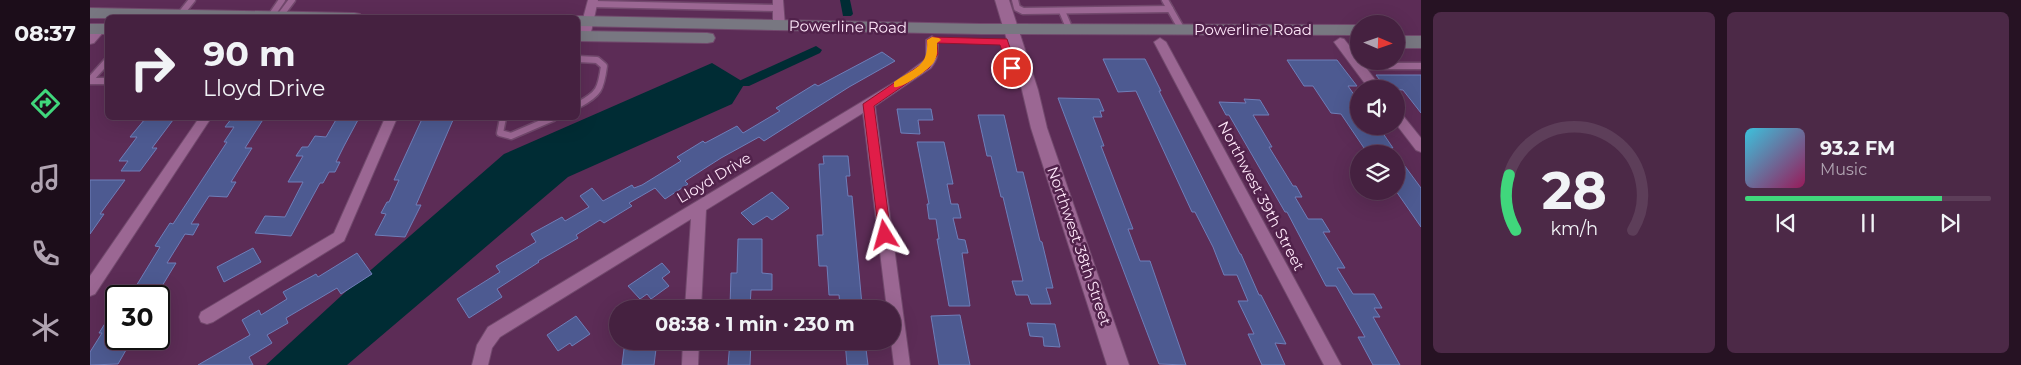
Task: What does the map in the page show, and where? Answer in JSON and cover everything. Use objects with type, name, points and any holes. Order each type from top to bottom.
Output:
[{"type":"main road","points":[[90,13],[180,15],[276,12],[299,15]]},
{"type":"main road","name":"Powerline Road","points":[[581,32],[779,26],[1160,42],[1350,42]]},
{"type":"main road","name":"Powerline Road","points":[[581,32],[932,40],[1070,30],[1350,32]]},
{"type":"main road","points":[[1279,42],[1305,36],[1309,30]]},
{"type":"main road","points":[[1340,42],[1350,35]]},
{"type":"street","name":"Northwest 38th Street","points":[[990,0],[1007,35]]},
{"type":"street","name":"Northwest 38th Street","points":[[1002,0],[1007,35],[1022,97],[1039,128],[1118,365]]},
{"type":"street","points":[[581,32],[593,2]]},
{"type":"street","points":[[778,4],[779,26]]},
{"type":"street","name":"Lloyd Drive","points":[[480,365],[485,345],[494,332],[868,104],[926,66],[933,54],[932,40]]},
{"type":"street","name":"Northwest 39th Street","points":[[1160,42],[1333,365]]},
{"type":"street","points":[[1340,42],[1350,55]]},
{"type":"street","points":[[868,104],[902,365]]},
{"type":"street","points":[[90,289],[205,120]]},
{"type":"street","points":[[207,317],[339,238],[390,120]]},
{"type":"street","points":[[1405,126],[1420,143]]},
{"type":"street","points":[[694,300],[699,206]]},
{"type":"street","points":[[690,365],[691,350]]},
{"type":"lane","points":[[180,15],[192,0]]},
{"type":"lane","points":[[276,12],[292,0]]},
{"type":"lane","points":[[1015,0],[1017,8],[1023,11],[1170,9]]},
{"type":"lane","points":[[1165,0],[1182,30]]},
{"type":"lane","points":[[593,2],[778,4]]},
{"type":"lane","points":[[1062,10],[1070,30]]},
{"type":"lane","points":[[580,59],[597,60],[604,66],[599,92],[594,97],[580,104]]},
{"type":"lane","points":[[90,80],[105,63]]},
{"type":"lane","points":[[1405,66],[1421,66]]},
{"type":"lane","points":[[90,80],[105,81]]},
{"type":"lane","points":[[503,120],[500,133],[511,136],[548,120]]},
{"type":"shaded area","points":[[712,63],[745,83],[732,104],[568,177],[347,365],[266,365],[341,296],[504,154]]},
{"type":"building","points":[[882,52],[895,61],[849,87],[764,141],[759,137],[721,158],[685,181],[688,184],[665,199],[655,188],[629,203],[632,206],[604,223],[600,220],[576,235],[578,238],[538,261],[497,289],[502,297],[469,318],[457,299],[500,272],[496,266],[536,242],[531,234],[562,217],[565,221],[589,207],[580,196],[592,188],[603,201],[632,185],[634,188],[642,185],[681,161],[677,157],[703,141],[705,143],[737,126],[743,133],[780,111],[776,108],[815,84],[818,86]]},
{"type":"building","points":[[1103,59],[1145,59],[1161,91],[1159,91],[1241,254],[1259,295],[1261,295],[1286,344],[1275,343],[1285,365],[1262,365],[1248,334],[1254,334],[1238,301],[1248,301],[1237,275],[1224,275],[1213,247],[1195,212],[1192,212],[1136,91],[1118,92]]},
{"type":"building","points":[[1287,60],[1337,60],[1352,80],[1350,80],[1350,86],[1348,86],[1350,89],[1350,127],[1341,114],[1331,113],[1313,86],[1304,86]]},
{"type":"building","points":[[1376,75],[1421,75],[1421,113],[1405,93],[1405,80],[1380,80]]},
{"type":"building","points":[[1058,98],[1099,99],[1104,111],[1100,111],[1102,117],[1093,117],[1104,146],[1101,146],[1133,229],[1128,229],[1140,261],[1150,261],[1186,365],[1159,364]]},
{"type":"building","points":[[1244,99],[1260,100],[1269,115],[1253,115],[1272,147],[1269,147],[1302,197],[1295,197],[1308,219],[1322,219],[1330,232],[1323,232],[1345,268],[1337,268],[1353,294],[1374,294],[1382,308],[1374,308],[1380,317],[1373,317],[1400,365],[1373,365],[1358,337],[1365,337],[1336,286],[1326,286],[1287,212],[1285,212],[1229,115],[1226,115],[1219,102],[1246,103]]},
{"type":"building","points":[[897,109],[931,109],[933,120],[918,120],[920,134],[901,133]]},
{"type":"building","points":[[978,115],[1004,115],[1017,172],[1023,172],[1040,241],[1042,242],[1053,288],[1046,288],[1051,304],[1031,304],[1028,295],[1016,295],[1012,281],[1023,281],[1003,197],[1001,197],[991,156],[987,156]]},
{"type":"building","points":[[144,120],[173,120],[152,148],[157,148],[140,171],[121,171],[128,161],[119,161],[137,137],[130,137]]},
{"type":"building","points":[[230,120],[263,120],[245,148],[252,148],[231,182],[236,182],[227,197],[209,196],[191,224],[199,224],[193,235],[185,234],[167,263],[176,263],[163,285],[137,285],[160,247],[155,246],[170,223],[173,224],[227,142],[224,142],[234,127],[225,127]]},
{"type":"building","points":[[336,120],[358,120],[336,162],[340,162],[335,172],[329,172],[323,183],[320,183],[291,236],[255,233],[265,216],[285,217],[303,182],[288,182],[303,156],[296,156],[302,147],[308,147],[315,136],[326,137]]},
{"type":"building","points":[[422,120],[453,120],[416,205],[421,205],[405,237],[375,235],[386,214],[381,213],[387,202],[389,202],[399,180],[394,180]]},
{"type":"building","points":[[1355,135],[1384,135],[1391,145],[1362,145]]},
{"type":"building","points":[[917,142],[944,142],[953,184],[947,184],[951,204],[958,204],[961,218],[953,218],[958,239],[965,240],[968,253],[962,253],[970,306],[949,306],[937,239],[939,239],[936,219],[929,219],[927,204],[929,204]]},
{"type":"building","points":[[823,156],[848,156],[850,176],[846,176],[848,196],[852,196],[862,300],[840,300],[839,295],[829,295],[827,266],[819,266],[817,235],[823,235],[819,164],[824,164]]},
{"type":"building","points":[[1405,166],[1421,188],[1421,227],[1402,200],[1405,200]]},
{"type":"building","points":[[90,180],[125,180],[100,214],[104,214],[90,234]]},
{"type":"building","points":[[772,192],[789,208],[772,220],[767,216],[753,225],[741,213]]},
{"type":"building","points":[[738,239],[762,239],[762,273],[772,274],[772,290],[751,290],[750,300],[730,300],[731,273],[737,273]]},
{"type":"building","points":[[253,248],[261,262],[224,282],[217,267]]},
{"type":"building","points":[[357,253],[372,274],[341,294],[337,288],[286,318],[288,323],[267,335],[272,343],[249,357],[253,365],[198,365],[250,335],[242,320],[259,310],[261,315],[287,299],[283,292],[316,274],[318,277]]},
{"type":"building","points":[[662,263],[670,272],[662,278],[669,286],[651,299],[647,294],[640,299],[628,286]]},
{"type":"building","points":[[960,315],[970,365],[939,365],[931,316]]},
{"type":"building","points":[[576,316],[590,334],[572,346],[570,343],[558,351],[547,335]]},
{"type":"building","points":[[105,323],[105,350],[126,350],[118,364],[90,365],[90,352],[102,333],[99,333]]},
{"type":"building","points":[[1027,323],[1055,324],[1060,347],[1044,346],[1043,337],[1030,336]]},
{"type":"building","points":[[624,350],[656,350],[654,365],[622,365]]},
{"type":"building","points":[[729,350],[751,350],[750,365],[728,365]]},
{"type":"building","points":[[846,350],[866,350],[868,365],[847,365]]},
{"type":"waterway","points":[[845,0],[847,14]]},
{"type":"waterway","points":[[745,83],[816,50]]},
{"type":"slow traffic","points":[[898,85],[926,66],[933,54],[932,40],[936,40]]},
{"type":"route","points":[[885,235],[868,104],[926,66],[933,54],[932,40],[1003,42],[1012,68]]}]
